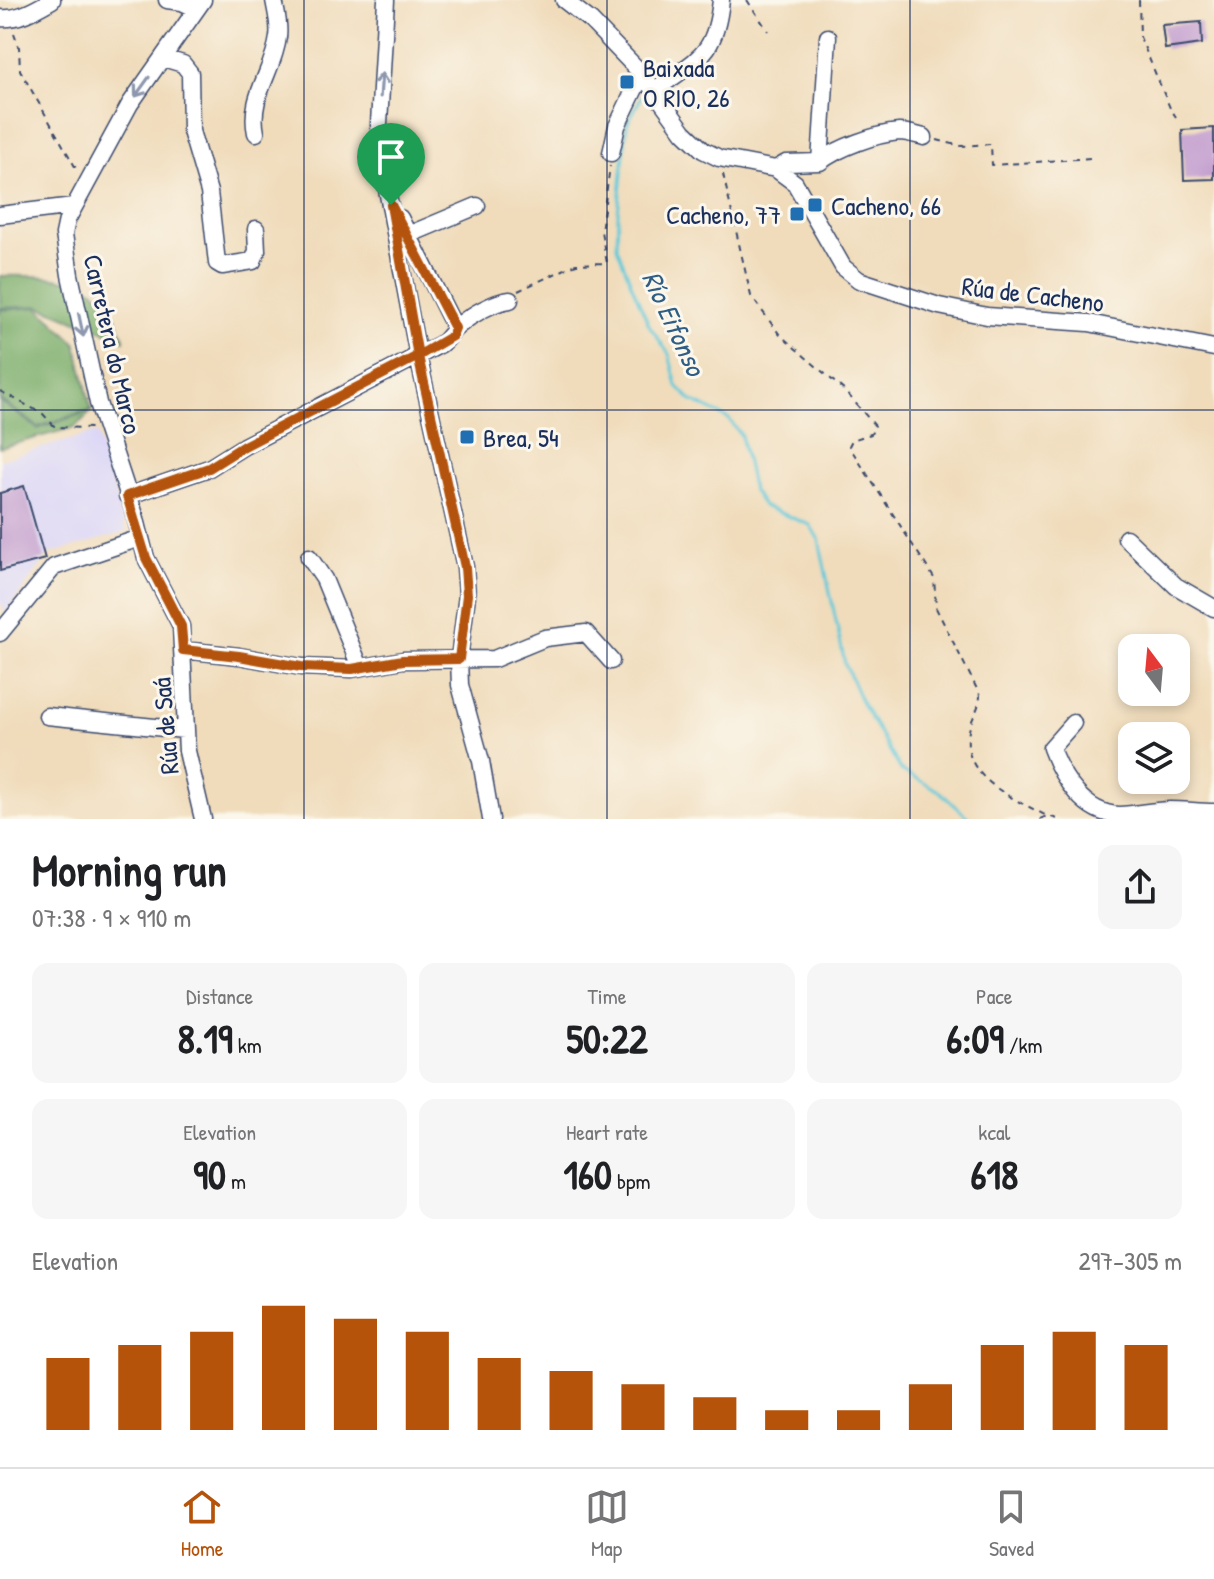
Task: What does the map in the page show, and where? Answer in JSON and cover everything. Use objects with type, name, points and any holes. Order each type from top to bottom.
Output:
[{"type":"street","points":[[4,18],[23,15],[52,0]]},
{"type":"street","points":[[167,0],[199,4]]},
{"type":"street","points":[[256,133],[256,100],[279,34],[274,0]]},
{"type":"street","points":[[386,0],[379,141],[418,356],[465,567],[467,595],[459,659],[460,685],[481,761],[491,819]]},
{"type":"street","points":[[564,0],[591,21],[649,84],[684,132],[703,150],[719,158],[776,169],[786,163],[820,162],[831,153],[884,135],[902,132],[924,137]]},
{"type":"street","points":[[611,153],[617,126],[649,84],[703,56],[712,44],[721,0]]},
{"type":"street","name":"Carretera do Marco","points":[[127,496],[105,425],[79,318],[64,234],[74,206],[130,104],[199,4]]},
{"type":"street","points":[[820,162],[828,37]]},
{"type":"street","points":[[163,58],[183,64],[190,73],[191,131],[209,192],[217,263],[222,266],[253,261],[257,251],[256,229]]},
{"type":"street","name":"Rúa de Cacheno","points":[[776,169],[795,183],[843,267],[859,280],[939,306],[987,316],[1089,323],[1214,348]]},
{"type":"street","points":[[391,205],[455,328]]},
{"type":"street","points":[[0,215],[74,206]]},
{"type":"street","points":[[408,235],[477,206]]},
{"type":"street","points":[[127,496],[209,468],[244,446],[418,356],[452,336],[455,328],[500,301],[510,300]]},
{"type":"street","name":"Rúa de Saá","points":[[127,496],[146,558],[181,626],[184,730],[203,819]]},
{"type":"street","points":[[0,633],[54,567],[140,538]]},
{"type":"street","points":[[1126,538],[1168,580],[1214,608]]},
{"type":"street","points":[[309,557],[324,579],[360,667]]},
{"type":"street","points":[[183,650],[301,667],[360,667],[403,660],[494,659],[545,638],[586,633],[611,661]]},
{"type":"street","points":[[47,716],[184,730]]},
{"type":"street","points":[[1073,723],[1051,748],[1058,767],[1090,806],[1099,812],[1119,815],[1169,810],[1214,812]]},
{"type":"path","points":[[747,0],[768,31]]},
{"type":"path","points":[[1139,0],[1140,37],[1176,117]]},
{"type":"path","points":[[4,18],[19,47],[20,70],[85,185]]},
{"type":"path","points":[[924,137],[961,146],[991,144],[992,165],[1091,158]]},
{"type":"path","points":[[510,300],[512,294],[576,264],[607,263],[601,231],[611,153]]},
{"type":"path","points":[[719,158],[751,296],[780,335],[846,392],[875,426],[871,434],[852,440],[849,446],[934,578],[936,608],[980,695],[979,708],[969,730],[968,747],[976,769],[999,791],[1058,819]]},
{"type":"path","points":[[0,391],[43,414],[55,427],[92,428],[105,425]]},
{"type":"path","points":[[1040,819],[1047,816]]},
{"type":"shaded area","points":[[97,432],[126,532],[49,554],[5,613],[0,601],[0,460]]},
{"type":"green space","points":[[0,276],[55,278],[94,290],[110,306],[124,342],[39,306],[0,308]]},
{"type":"green space","points":[[38,307],[76,343],[91,409],[38,427],[0,399],[0,310]]},
{"type":"green space","points":[[0,401],[38,429],[93,410],[75,427],[0,448]]},
{"type":"building","points":[[1201,22],[1202,44],[1165,49],[1162,25]]},
{"type":"building","points":[[1214,128],[1214,179],[1184,180],[1182,130]]},
{"type":"building","points":[[24,486],[45,559],[0,571],[0,493]]},
{"type":"waterway","name":"Río Eifonso","points":[[653,81],[686,58]]},
{"type":"waterway","name":"Río Eifonso","points":[[645,90],[627,124],[617,247],[649,325],[669,354],[677,386],[692,401],[729,419],[741,435],[753,491],[763,506],[810,525],[819,540],[845,664],[862,703],[901,770],[939,791],[970,819]]},
{"type":"place","name":"Baixada O RIO, 26","points":[[627,82]]},
{"type":"place","name":"Cacheno, 66","points":[[815,205]]},
{"type":"place","name":"Cacheno, 77","points":[[797,214]]},
{"type":"place","name":"Brea, 54","points":[[467,437]]},
{"type":"route","points":[[391,205],[418,356],[244,446],[209,468],[127,496],[146,558],[181,626],[183,650],[301,667],[352,669],[403,660],[459,659],[467,595],[465,567],[418,356],[452,336],[455,328],[391,205]]}]
